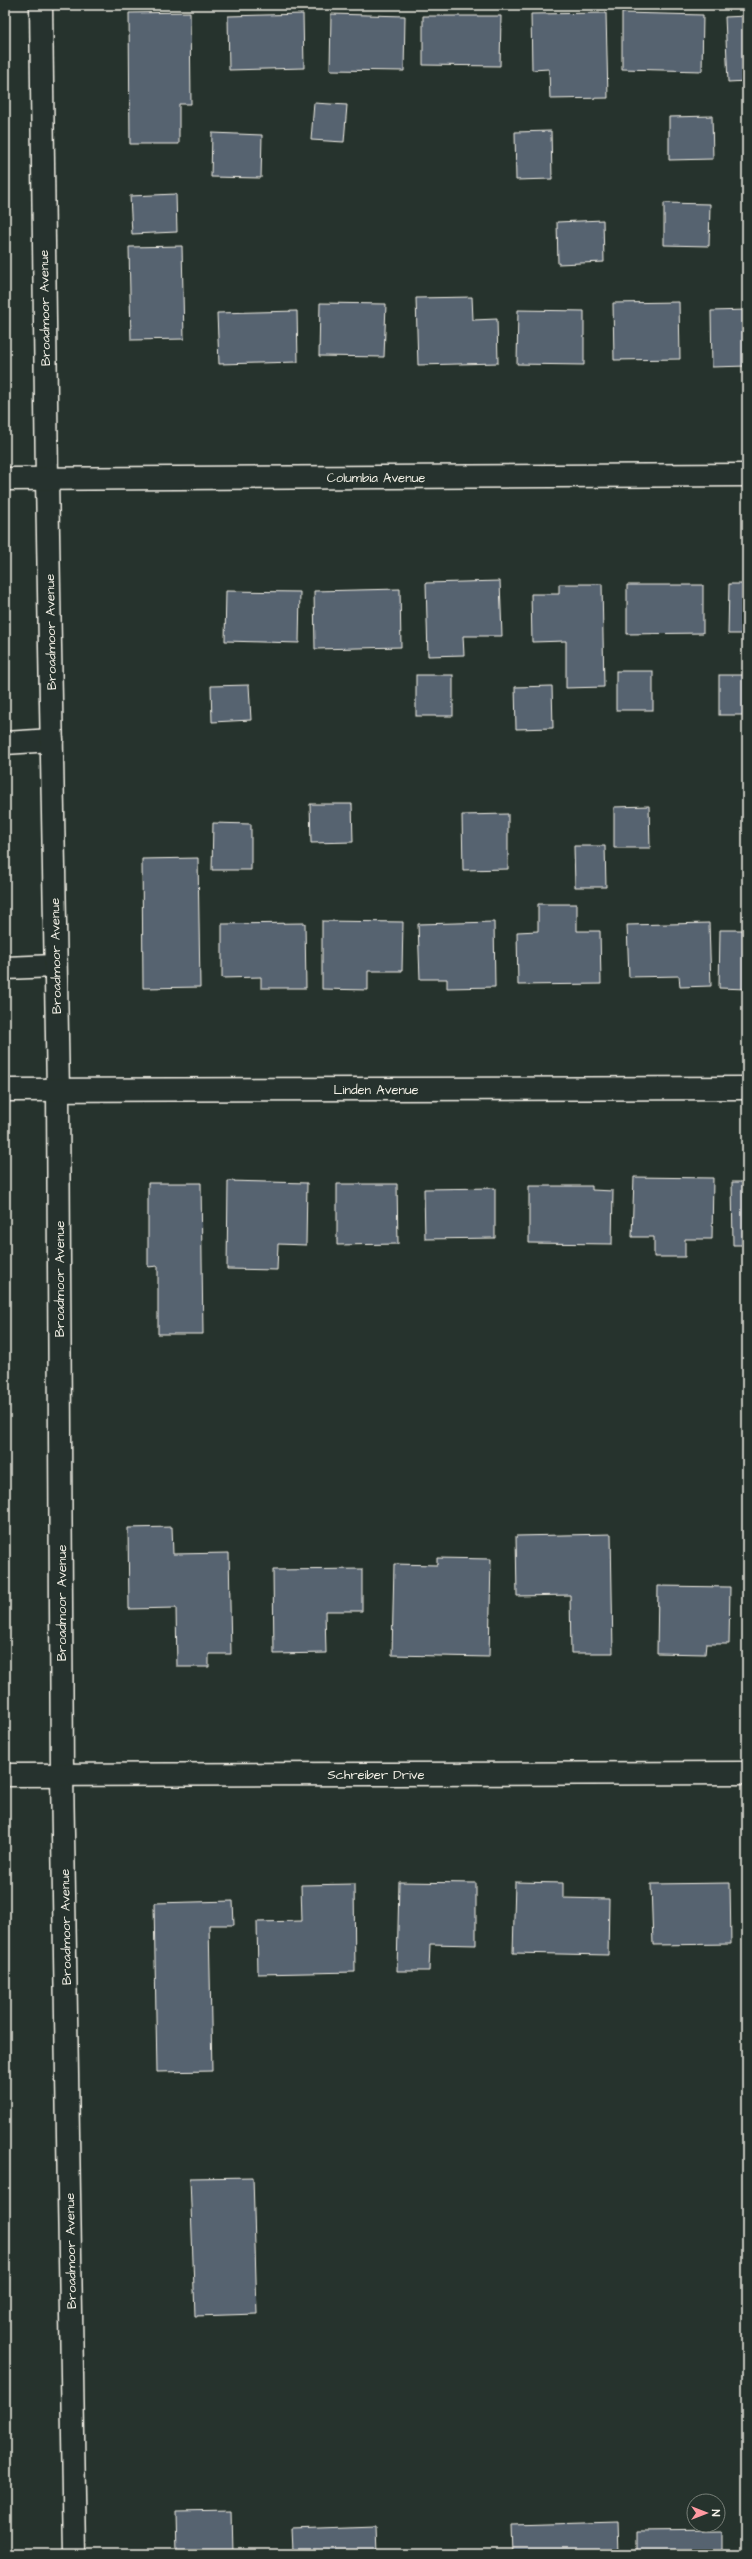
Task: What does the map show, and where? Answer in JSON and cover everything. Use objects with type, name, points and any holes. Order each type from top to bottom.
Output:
[{"type":"street","name":"Broadmoor Avenue","points":[[41,5],[47,478],[58,1090],[62,1775],[75,2554]]},
{"type":"street","name":"Columbia Avenue","points":[[5,479],[747,475]]},
{"type":"street","points":[[5,743],[52,740]]},
{"type":"street","points":[[5,968],[55,966]]},
{"type":"street","name":"Linden Avenue","points":[[5,1090],[747,1088]]},
{"type":"street","name":"Schreiber Drive","points":[[5,1775],[747,1772]]},
{"type":"building","points":[[190,12],[191,104],[179,104],[179,144],[130,144],[129,13]]},
{"type":"building","points":[[606,13],[608,98],[550,99],[549,69],[532,70],[531,14]]},
{"type":"building","points":[[622,13],[703,15],[702,71],[622,69]]},
{"type":"building","points":[[303,14],[304,68],[229,70],[228,16]]},
{"type":"building","points":[[331,14],[405,16],[404,71],[330,70]]},
{"type":"building","points":[[423,16],[501,16],[500,66],[423,65]]},
{"type":"building","points":[[747,16],[747,81],[728,82],[725,17]]},
{"type":"building","points":[[314,103],[347,105],[344,142],[311,140]]},
{"type":"building","points":[[712,116],[713,159],[669,160],[669,117]]},
{"type":"building","points":[[551,131],[552,179],[516,180],[515,132]]},
{"type":"building","points":[[212,133],[262,135],[261,178],[211,177]]},
{"type":"building","points":[[176,194],[177,232],[132,234],[130,196]]},
{"type":"building","points":[[664,203],[710,204],[709,246],[664,245]]},
{"type":"building","points":[[603,220],[604,262],[558,264],[557,222]]},
{"type":"building","points":[[182,246],[184,339],[131,340],[129,247]]},
{"type":"building","points":[[472,297],[473,320],[497,319],[498,363],[418,365],[416,298]]},
{"type":"building","points":[[679,302],[680,359],[614,360],[613,303]]},
{"type":"building","points":[[320,303],[386,304],[384,357],[319,356]]},
{"type":"building","points":[[518,310],[584,311],[584,365],[517,364]]},
{"type":"building","points":[[747,310],[747,366],[712,367],[711,311]]},
{"type":"building","points":[[297,311],[298,362],[219,364],[217,313]]},
{"type":"building","points":[[500,581],[502,636],[463,636],[464,655],[428,656],[426,583]]},
{"type":"building","points":[[559,584],[602,584],[604,687],[566,688],[566,641],[532,642],[531,594],[559,594]]},
{"type":"building","points":[[729,584],[747,584],[747,634],[728,634]]},
{"type":"building","points":[[627,585],[703,585],[703,633],[627,634]]},
{"type":"building","points":[[400,589],[401,647],[315,649],[314,591]]},
{"type":"building","points":[[226,591],[300,592],[299,643],[225,641]]},
{"type":"building","points":[[616,671],[653,671],[653,710],[616,710]]},
{"type":"building","points":[[416,675],[453,675],[453,716],[416,716]]},
{"type":"building","points":[[719,675],[747,675],[747,715],[719,715]]},
{"type":"building","points":[[249,685],[251,720],[212,722],[211,686]]},
{"type":"building","points":[[552,686],[553,728],[516,729],[515,687]]},
{"type":"building","points":[[310,804],[352,804],[353,842],[311,843]]},
{"type":"building","points":[[649,806],[650,848],[614,848],[614,807]]},
{"type":"building","points":[[508,814],[508,869],[463,870],[462,815]]},
{"type":"building","points":[[213,823],[251,824],[251,870],[212,870]]},
{"type":"building","points":[[574,846],[605,846],[606,887],[575,887]]},
{"type":"building","points":[[198,858],[200,987],[143,988],[142,859]]},
{"type":"building","points":[[538,904],[577,904],[577,931],[600,931],[601,984],[518,985],[517,932],[538,931]]},
{"type":"building","points":[[322,921],[403,922],[402,971],[368,971],[368,990],[322,989]]},
{"type":"building","points":[[494,922],[495,987],[447,988],[447,979],[420,979],[418,924]]},
{"type":"building","points":[[305,923],[306,988],[261,988],[261,977],[222,978],[222,924]]},
{"type":"building","points":[[709,923],[711,986],[680,987],[679,976],[629,977],[627,925]]},
{"type":"building","points":[[720,930],[747,930],[747,989],[719,988]]},
{"type":"building","points":[[634,1177],[713,1178],[712,1239],[685,1239],[685,1257],[654,1257],[654,1237],[632,1237]]},
{"type":"building","points":[[228,1181],[307,1183],[306,1245],[278,1244],[277,1270],[227,1269]]},
{"type":"building","points":[[732,1182],[747,1182],[747,1245],[733,1245]]},
{"type":"building","points":[[148,1183],[201,1183],[203,1334],[158,1334],[158,1266],[148,1267]]},
{"type":"building","points":[[337,1184],[397,1184],[398,1244],[337,1245]]},
{"type":"building","points":[[529,1186],[592,1186],[592,1190],[613,1191],[612,1244],[529,1243]]},
{"type":"building","points":[[495,1188],[495,1238],[425,1239],[424,1189]]},
{"type":"building","points":[[172,1527],[173,1554],[229,1553],[231,1654],[209,1654],[209,1667],[177,1667],[176,1608],[129,1609],[128,1528]]},
{"type":"building","points":[[611,1534],[613,1653],[571,1653],[570,1595],[517,1596],[516,1536]]},
{"type":"building","points":[[437,1558],[491,1559],[489,1657],[392,1655],[394,1564],[437,1565]]},
{"type":"building","points":[[362,1569],[362,1611],[325,1611],[326,1653],[274,1654],[273,1570]]},
{"type":"building","points":[[658,1586],[730,1587],[729,1644],[706,1644],[705,1654],[657,1653]]},
{"type":"building","points":[[399,1882],[476,1883],[476,1945],[430,1944],[429,1971],[397,1971]]},
{"type":"building","points":[[515,1882],[563,1883],[563,1898],[609,1899],[608,1955],[513,1953]]},
{"type":"building","points":[[730,1883],[731,1944],[653,1945],[651,1884]]},
{"type":"building","points":[[354,1884],[355,1972],[258,1974],[257,1922],[302,1921],[301,1885]]},
{"type":"building","points":[[233,1901],[234,1925],[209,1925],[212,2071],[157,2072],[154,1903]]},
{"type":"building","points":[[253,2177],[257,2314],[195,2316],[190,2178]]},
{"type":"building","points":[[232,2510],[233,2554],[177,2554],[176,2511]]},
{"type":"building","points":[[618,2522],[619,2554],[513,2554],[512,2525]]},
{"type":"building","points":[[376,2526],[377,2554],[257,2554],[257,2552],[292,2551],[291,2529]]},
{"type":"building","points":[[686,2530],[686,2533],[722,2533],[722,2554],[637,2554],[637,2531]]}]
